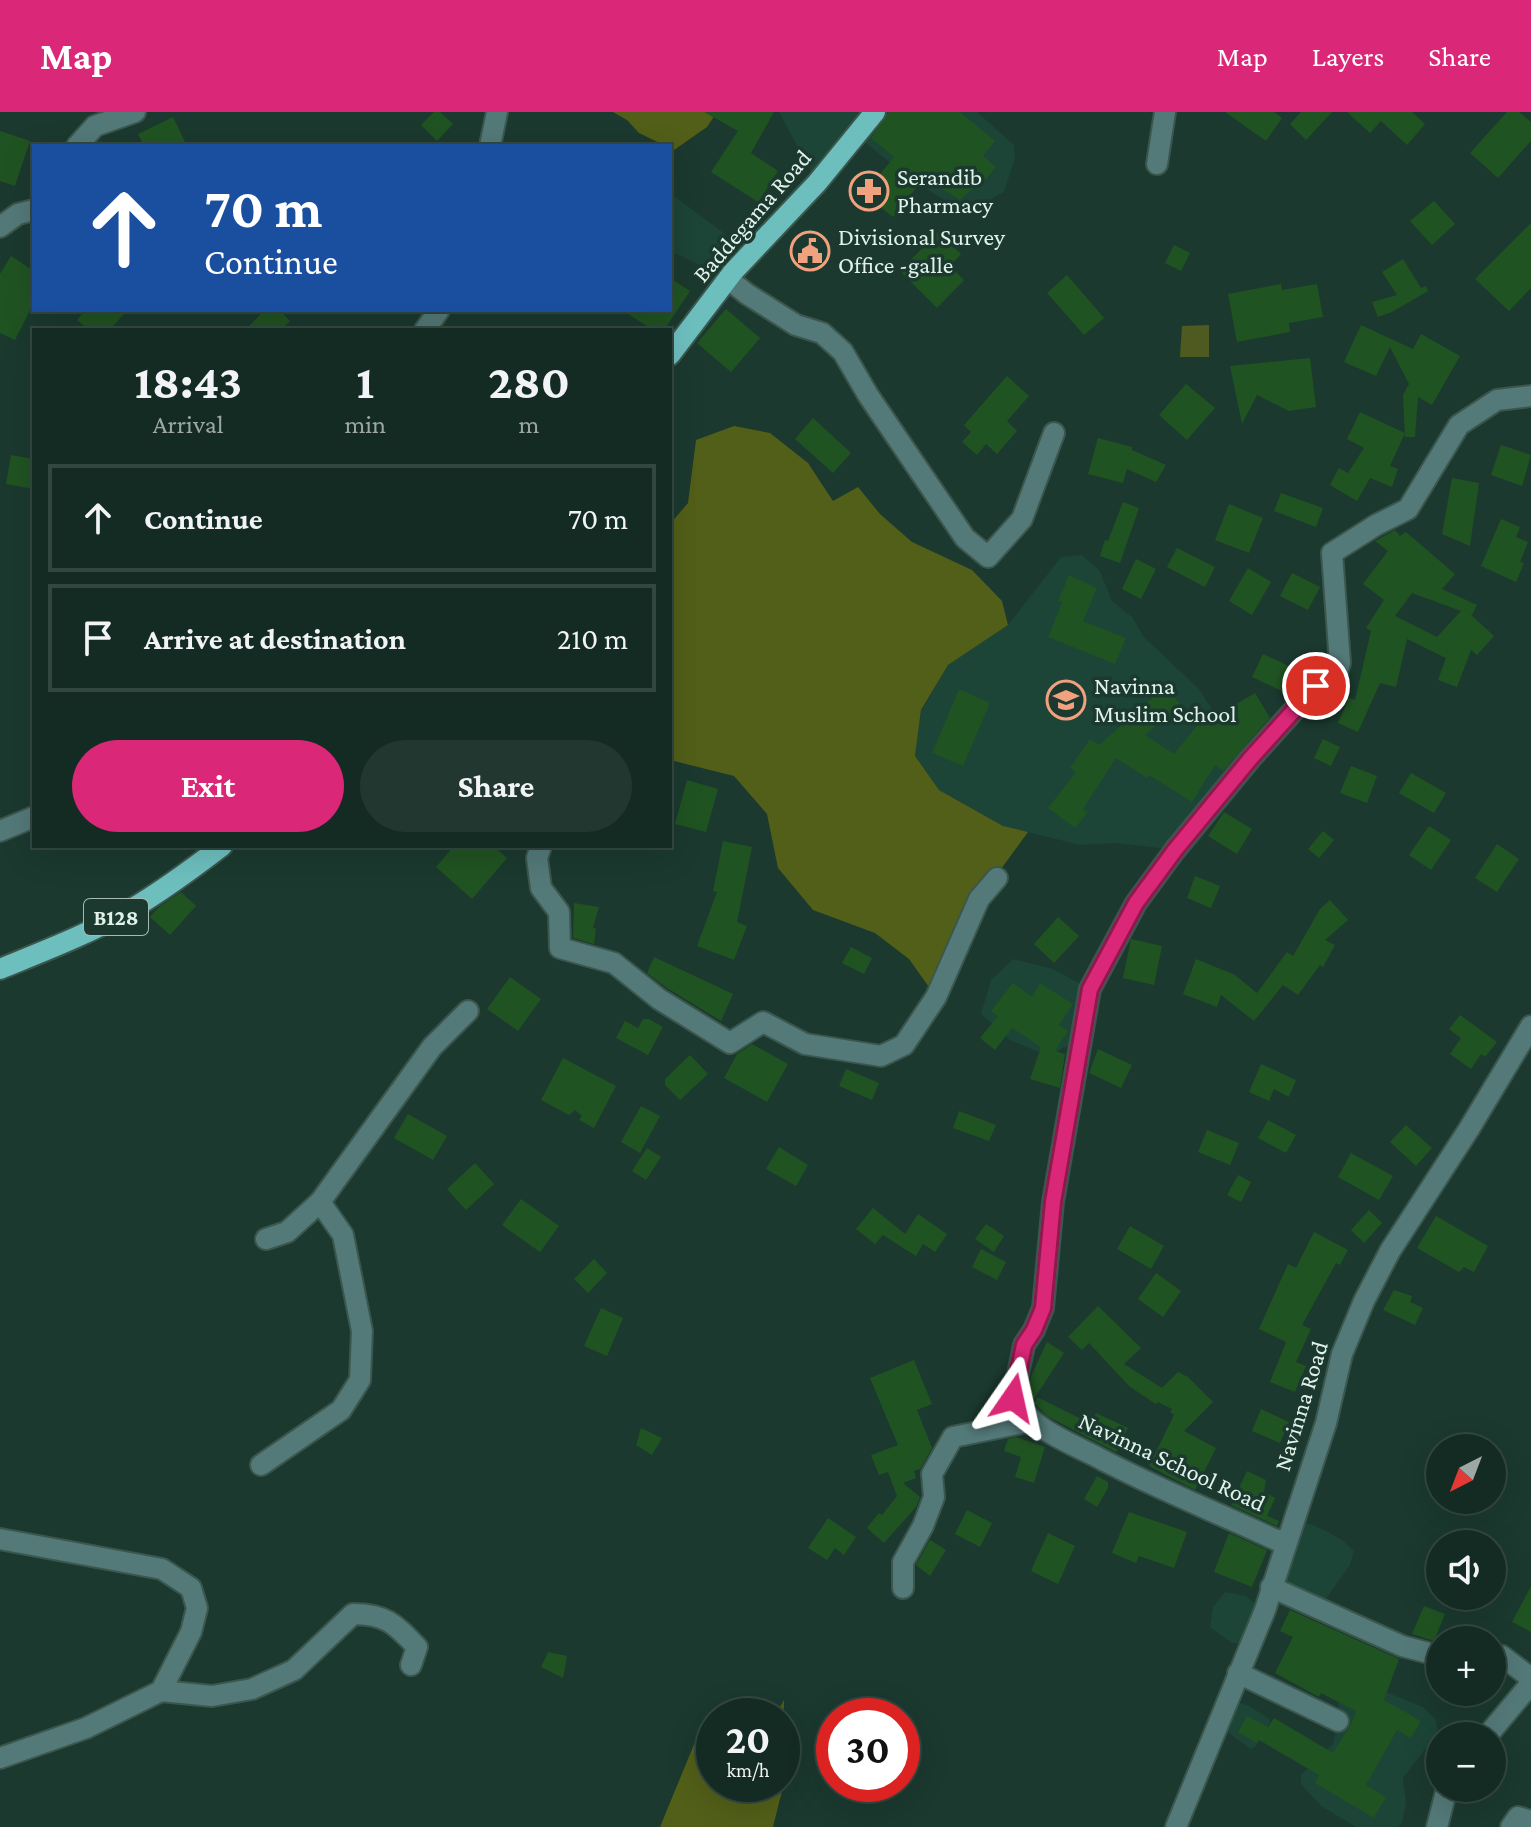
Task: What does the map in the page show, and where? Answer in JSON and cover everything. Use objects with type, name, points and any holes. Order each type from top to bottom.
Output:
[{"type":"main road","name":"Baddegama Road","points":[[672,352],[728,279],[817,183],[875,112]]},
{"type":"main road","name":"B128","points":[[0,969],[55,947],[128,911],[219,848]]},
{"type":"street","points":[[79,144],[95,126],[135,112]]},
{"type":"street","points":[[490,144],[497,112]]},
{"type":"street","points":[[1157,164],[1165,112]]},
{"type":"street","points":[[0,227],[18,214],[32,210]]},
{"type":"street","points":[[728,279],[796,325],[822,333],[843,352],[868,395],[965,538],[988,557],[1022,519],[1054,433]]},
{"type":"street","points":[[1032,1421],[1013,1398],[1024,1345],[1043,1308],[1053,1202],[1086,1001],[1136,903],[1175,850],[1250,759],[1316,686],[1333,684],[1340,663],[1332,553],[1408,509],[1459,425],[1497,400],[1531,396]]},
{"type":"street","points":[[0,831],[32,818]]},
{"type":"street","points":[[540,848],[537,858],[541,888],[559,912],[560,948],[614,963],[659,999],[730,1043],[763,1022],[805,1044],[881,1056],[904,1045],[936,997],[979,899],[997,878]]},
{"type":"street","points":[[266,1239],[287,1232],[320,1202],[432,1047],[468,1011]]},
{"type":"street","name":"Navinna Road","points":[[1177,1827],[1271,1587],[1326,1423],[1342,1354],[1364,1301],[1390,1251],[1531,1026]]},
{"type":"street","points":[[261,1465],[341,1410],[360,1380],[362,1331],[343,1235],[320,1202]]},
{"type":"street","points":[[903,1588],[903,1562],[923,1526],[934,1497],[932,1474],[953,1437],[1032,1421]]},
{"type":"street","name":"Navinna School Road","points":[[1032,1421],[1171,1495],[1276,1540],[1287,1540]]},
{"type":"street","points":[[0,1539],[162,1569],[191,1588],[197,1608],[191,1632],[161,1691]]},
{"type":"street","points":[[1271,1587],[1402,1646],[1426,1652]]},
{"type":"street","points":[[0,1758],[86,1728],[161,1691],[212,1696],[252,1689],[294,1670],[353,1614],[374,1614],[398,1627],[417,1647],[411,1665]]},
{"type":"street","points":[[1499,1722],[1528,1687],[1530,1678],[1506,1659]]},
{"type":"street","points":[[1238,1673],[1338,1721]]},
{"type":"street","points":[[1437,1827],[1443,1802]]},
{"type":"street","points":[[1511,1827],[1518,1817],[1531,1821]]},
{"type":"shaded area","points":[[779,112],[977,112],[1014,145],[1015,158],[1004,192],[972,210],[946,201],[913,181],[857,136],[817,183]]},
{"type":"shaded area","points":[[672,194],[725,234],[733,272],[728,279],[672,252]]},
{"type":"shaded area","name":"Navinna Muslim School","points":[[1082,555],[1100,571],[1112,601],[1133,618],[1143,636],[1199,689],[1234,743],[1250,759],[1175,850],[1116,843],[1080,845],[1003,826],[939,790],[915,756],[921,711],[948,665],[1008,625],[1061,557]]},
{"type":"shaded area","points":[[1013,959],[1053,969],[1090,989],[1079,1044],[1062,1048],[1052,1058],[1010,1040],[981,1014],[991,980]]},
{"type":"shaded area","points":[[1293,1520],[1328,1532],[1354,1551],[1350,1565],[1318,1610],[1271,1587]]},
{"type":"shaded area","points":[[1225,1592],[1245,1596],[1265,1610],[1251,1643],[1232,1643],[1210,1627],[1213,1607]]},
{"type":"shaded area","points":[[1349,1677],[1423,1707],[1435,1718],[1436,1722],[1426,1722],[1426,1748],[1403,1778],[1406,1802],[1402,1823],[1398,1827],[1356,1827],[1321,1806],[1301,1784],[1301,1775],[1333,1744],[1340,1715],[1336,1692]]},
{"type":"shaded area","points":[[1227,1699],[1249,1706],[1268,1718],[1270,1722],[1255,1747],[1251,1749],[1216,1724]]},
{"type":"green space","points":[[613,112],[717,112],[707,127],[674,150],[672,144],[662,144],[639,133],[627,120]]},
{"type":"green space","points":[[1209,325],[1209,357],[1180,357],[1182,326]]},
{"type":"green space","points":[[734,426],[770,433],[808,463],[833,501],[858,487],[880,514],[912,542],[972,570],[1002,601],[1008,625],[948,665],[921,710],[915,756],[939,790],[1003,826],[1028,832],[979,899],[936,997],[909,959],[875,933],[813,910],[778,868],[767,814],[734,776],[672,760],[672,522],[688,503],[696,440]]},
{"type":"green space","points":[[696,1740],[696,1802],[779,1802],[773,1827],[660,1827]]},
{"type":"building","points":[[434,112],[440,112],[453,124],[437,141],[421,125]]},
{"type":"building","points":[[704,112],[774,112],[751,153],[778,171],[758,202],[711,172],[738,131]]},
{"type":"building","points":[[889,112],[960,112],[995,141],[983,156],[996,167],[978,189],[975,186],[960,200],[924,178],[893,217],[864,194],[894,157],[871,138]]},
{"type":"building","points":[[1225,112],[1274,112],[1282,118],[1266,141]]},
{"type":"building","points":[[1301,112],[1332,112],[1306,140],[1290,124]]},
{"type":"building","points":[[1347,112],[1412,112],[1425,124],[1407,145],[1381,121],[1370,133]]},
{"type":"building","points":[[1507,112],[1519,112],[1531,122],[1531,141],[1498,178],[1470,153]]},
{"type":"building","points":[[173,117],[186,144],[143,144],[138,134]]},
{"type":"building","points":[[0,131],[30,141],[15,186],[0,181]]},
{"type":"building","points":[[1434,201],[1455,224],[1432,245],[1410,221]]},
{"type":"building","points":[[1531,223],[1531,288],[1509,311],[1475,279]]},
{"type":"building","points":[[938,232],[961,254],[950,266],[964,280],[937,308],[900,271]]},
{"type":"building","points":[[1174,245],[1190,253],[1181,271],[1165,263]]},
{"type":"building","points":[[11,256],[32,270],[32,306],[15,340],[0,333],[0,274]]},
{"type":"building","points":[[1403,259],[1421,288],[1426,286],[1428,291],[1378,317],[1372,302],[1397,295],[1382,272]]},
{"type":"building","points":[[1067,275],[1104,318],[1084,335],[1047,293]]},
{"type":"building","points":[[672,279],[690,291],[665,328],[650,328],[625,312],[672,312]]},
{"type":"building","points":[[1281,284],[1282,290],[1317,284],[1323,317],[1289,323],[1290,332],[1237,342],[1228,294]]},
{"type":"building","points":[[726,309],[760,338],[731,372],[697,343]]},
{"type":"building","points":[[83,312],[125,312],[112,328],[87,328],[77,320]]},
{"type":"building","points":[[263,312],[281,312],[290,321],[283,328],[247,328]]},
{"type":"building","points":[[1361,325],[1413,349],[1421,334],[1460,356],[1432,405],[1418,397],[1415,437],[1405,437],[1403,395],[1409,384],[1390,347],[1376,376],[1344,362]]},
{"type":"building","points":[[1310,358],[1316,407],[1289,411],[1257,395],[1242,424],[1230,366]]},
{"type":"building","points":[[1007,376],[1029,396],[1007,421],[1017,431],[997,454],[986,444],[977,455],[962,442],[971,432],[964,425]]},
{"type":"building","points":[[1186,384],[1215,408],[1187,440],[1159,415]]},
{"type":"building","points":[[1360,412],[1405,433],[1390,466],[1398,469],[1392,487],[1370,478],[1357,501],[1330,485],[1339,468],[1348,473],[1364,448],[1347,439]]},
{"type":"building","points":[[813,418],[851,453],[833,473],[795,439]]},
{"type":"building","points":[[1098,438],[1132,447],[1132,450],[1166,465],[1156,482],[1127,469],[1123,483],[1088,474]]},
{"type":"building","points":[[1501,445],[1531,455],[1522,486],[1491,475]]},
{"type":"building","points":[[11,455],[32,459],[32,489],[6,484]]},
{"type":"building","points":[[1452,478],[1479,483],[1470,546],[1442,534]]},
{"type":"building","points":[[1281,493],[1323,508],[1316,527],[1274,511]]},
{"type":"building","points":[[1123,502],[1139,508],[1120,563],[1100,556]]},
{"type":"building","points":[[1229,504],[1263,518],[1249,553],[1215,540]]},
{"type":"building","points":[[1501,519],[1520,527],[1516,537],[1528,542],[1516,582],[1481,566]]},
{"type":"building","points":[[1395,530],[1400,536],[1406,532],[1455,574],[1442,589],[1477,605],[1470,614],[1494,636],[1477,655],[1471,650],[1457,687],[1438,680],[1446,658],[1407,639],[1396,687],[1380,683],[1358,732],[1338,723],[1349,698],[1355,700],[1371,631],[1366,628],[1384,600],[1363,584],[1388,551],[1375,541]],"holes":[[[1412,593],[1461,611],[1437,637],[1395,616]]]},
{"type":"building","points":[[1177,548],[1215,567],[1205,587],[1167,567]]},
{"type":"building","points":[[1136,559],[1156,569],[1141,599],[1122,589]]},
{"type":"building","points":[[1248,568],[1271,582],[1252,615],[1229,601]]},
{"type":"building","points":[[1292,573],[1320,587],[1308,610],[1280,596]]},
{"type":"building","points":[[1069,575],[1097,588],[1083,621],[1126,638],[1115,664],[1048,637]]},
{"type":"building","points":[[1263,654],[1301,672],[1290,695],[1252,677]]},
{"type":"building","points":[[1165,687],[1180,704],[1145,735],[1174,754],[1199,723],[1255,693],[1270,718],[1223,771],[1215,765],[1192,802],[1116,758],[1083,809],[1088,812],[1075,828],[1048,808],[1076,772],[1070,768],[1090,739],[1099,745]]},
{"type":"building","points":[[959,689],[990,703],[963,766],[932,753]]},
{"type":"building","points":[[1323,739],[1340,747],[1331,766],[1314,758]]},
{"type":"building","points":[[1351,766],[1377,776],[1367,803],[1340,793]]},
{"type":"building","points":[[1411,773],[1446,793],[1434,813],[1399,793]]},
{"type":"building","points":[[687,780],[718,789],[706,832],[675,824]]},
{"type":"building","points":[[1224,812],[1252,829],[1237,854],[1208,836]]},
{"type":"building","points":[[1429,826],[1451,840],[1431,870],[1409,855]]},
{"type":"building","points":[[1323,831],[1334,840],[1319,858],[1308,849]]},
{"type":"building","points":[[723,841],[752,847],[737,922],[747,926],[734,960],[697,946],[717,892],[713,891]]},
{"type":"building","points":[[1497,844],[1519,859],[1497,892],[1475,878]]},
{"type":"building","points":[[452,848],[495,848],[507,858],[472,899],[436,867]]},
{"type":"building","points":[[1195,876],[1220,886],[1211,908],[1187,898]]},
{"type":"building","points":[[181,892],[196,906],[170,935],[150,917]]},
{"type":"building","points":[[1330,900],[1348,920],[1325,940],[1335,945],[1323,967],[1320,965],[1298,995],[1283,985],[1254,1021],[1221,995],[1217,1007],[1183,994],[1196,959],[1235,975],[1257,993],[1287,952],[1293,956],[1320,909]]},
{"type":"building","points":[[574,903],[599,907],[593,927],[596,929],[594,944],[573,938]]},
{"type":"building","points":[[1058,917],[1079,936],[1054,963],[1034,944]]},
{"type":"building","points":[[1131,939],[1162,946],[1154,985],[1123,978]]},
{"type":"building","points":[[851,947],[872,958],[864,974],[842,963]]},
{"type":"building","points":[[654,957],[733,994],[721,1021],[647,973]]},
{"type":"building","points":[[510,977],[541,999],[518,1031],[487,1009]]},
{"type":"building","points":[[1013,983],[1032,997],[1040,983],[1073,1004],[1059,1025],[1068,1031],[1055,1051],[1065,1054],[1060,1088],[1030,1079],[1041,1047],[1012,1028],[995,1050],[980,1038],[998,1016],[991,1011]]},
{"type":"building","points":[[1460,1015],[1497,1042],[1485,1057],[1481,1054],[1471,1069],[1450,1054],[1461,1038],[1449,1029]]},
{"type":"building","points":[[643,1019],[663,1027],[648,1055],[616,1038],[625,1021],[638,1028]]},
{"type":"building","points":[[752,1044],[788,1064],[767,1102],[724,1078],[737,1054]]},
{"type":"building","points":[[1098,1049],[1132,1065],[1121,1088],[1089,1073]]},
{"type":"building","points":[[690,1055],[708,1074],[680,1100],[665,1085],[665,1079]]},
{"type":"building","points":[[563,1058],[616,1086],[594,1128],[579,1120],[582,1116],[575,1110],[569,1115],[541,1100]]},
{"type":"building","points":[[1261,1064],[1296,1080],[1289,1097],[1274,1089],[1269,1101],[1249,1092]]},
{"type":"building","points":[[846,1069],[879,1083],[872,1100],[839,1086]]},
{"type":"building","points":[[641,1106],[660,1116],[640,1153],[621,1142]]},
{"type":"building","points":[[959,1111],[996,1125],[989,1141],[953,1128]]},
{"type":"building","points":[[408,1114],[447,1136],[433,1160],[394,1138]]},
{"type":"building","points":[[1268,1120],[1296,1135],[1286,1153],[1258,1138]]},
{"type":"building","points":[[1406,1125],[1432,1148],[1416,1166],[1390,1142]]},
{"type":"building","points":[[1207,1130],[1239,1143],[1230,1165],[1198,1152]]},
{"type":"building","points":[[779,1147],[808,1165],[796,1186],[766,1169]]},
{"type":"building","points":[[647,1148],[661,1157],[646,1180],[632,1171]]},
{"type":"building","points":[[1351,1153],[1393,1176],[1379,1200],[1338,1177]]},
{"type":"building","points":[[475,1163],[494,1184],[466,1210],[447,1189]]},
{"type":"building","points":[[1238,1175],[1251,1182],[1241,1202],[1227,1195]]},
{"type":"building","points":[[521,1199],[559,1226],[540,1252],[502,1225]]},
{"type":"building","points":[[873,1208],[905,1234],[918,1214],[947,1234],[935,1252],[923,1244],[916,1256],[883,1235],[875,1244],[856,1229]]},
{"type":"building","points":[[1369,1210],[1382,1223],[1364,1243],[1351,1230]]},
{"type":"building","points":[[1436,1216],[1488,1246],[1474,1272],[1464,1267],[1459,1272],[1417,1248]]},
{"type":"building","points":[[986,1224],[1004,1236],[994,1252],[975,1239]]},
{"type":"building","points":[[1130,1226],[1164,1246],[1151,1269],[1117,1249]]},
{"type":"building","points":[[1314,1232],[1348,1250],[1340,1265],[1336,1263],[1302,1325],[1311,1329],[1296,1362],[1306,1366],[1295,1392],[1270,1382],[1286,1342],[1259,1329],[1288,1264],[1296,1268]]},
{"type":"building","points":[[981,1249],[1006,1262],[997,1280],[972,1267]]},
{"type":"building","points":[[594,1259],[607,1273],[588,1293],[574,1279]]},
{"type":"building","points":[[1156,1273],[1181,1291],[1163,1317],[1138,1299]]},
{"type":"building","points":[[1394,1290],[1412,1296],[1410,1302],[1423,1308],[1415,1325],[1383,1310]]},
{"type":"building","points":[[1098,1306],[1141,1348],[1124,1364],[1162,1388],[1178,1372],[1188,1377],[1213,1402],[1184,1431],[1216,1448],[1195,1490],[1149,1466],[1174,1415],[1170,1412],[1172,1409],[1158,1402],[1156,1404],[1130,1387],[1089,1343],[1082,1350],[1068,1337]]},
{"type":"building","points":[[601,1308],[623,1318],[607,1356],[584,1346]]},
{"type":"building","points":[[1047,1342],[1064,1353],[1032,1402],[1027,1395],[1031,1376]]},
{"type":"building","points":[[914,1360],[932,1404],[917,1410],[932,1448],[920,1469],[914,1471],[916,1478],[903,1483],[920,1497],[916,1507],[884,1543],[867,1528],[897,1496],[888,1472],[879,1475],[871,1455],[898,1445],[870,1378]]},
{"type":"building","points":[[1037,1397],[1091,1424],[1096,1413],[1128,1428],[1116,1452],[1047,1416],[1034,1403]]},
{"type":"building","points":[[1261,1409],[1289,1422],[1280,1443],[1252,1431]]},
{"type":"building","points":[[641,1428],[662,1438],[652,1455],[636,1445]]},
{"type":"building","points":[[1016,1437],[1045,1447],[1034,1483],[1015,1477],[1021,1457],[1004,1451],[1008,1439]]},
{"type":"building","points":[[1247,1471],[1266,1480],[1264,1492],[1275,1498],[1267,1516],[1279,1521],[1277,1526],[1231,1505]]},
{"type":"building","points":[[1097,1476],[1108,1482],[1108,1488],[1097,1507],[1084,1499]]},
{"type":"building","points":[[967,1510],[992,1523],[980,1547],[955,1534]]},
{"type":"building","points":[[1129,1512],[1187,1532],[1174,1568],[1139,1556],[1136,1563],[1112,1553]]},
{"type":"building","points":[[828,1518],[856,1537],[844,1555],[835,1548],[827,1560],[808,1548]]},
{"type":"building","points":[[1048,1533],[1075,1546],[1058,1584],[1031,1571]]},
{"type":"building","points":[[1229,1533],[1267,1550],[1252,1587],[1214,1572]]},
{"type":"building","points":[[930,1540],[946,1550],[930,1576],[916,1565]]},
{"type":"building","points":[[1531,1586],[1531,1632],[1512,1622]]},
{"type":"building","points":[[1424,1606],[1426,1610],[1445,1614],[1440,1626],[1426,1626],[1426,1638],[1412,1634]]},
{"type":"building","points":[[1290,1610],[1399,1659],[1384,1700],[1421,1721],[1411,1738],[1397,1730],[1366,1785],[1386,1797],[1374,1818],[1315,1783],[1319,1775],[1259,1740],[1257,1743],[1238,1732],[1247,1716],[1268,1727],[1274,1718],[1333,1753],[1350,1726],[1356,1711],[1321,1693],[1319,1697],[1275,1673],[1293,1637],[1280,1631]]},
{"type":"building","points":[[548,1652],[567,1656],[563,1678],[541,1667]]},
{"type":"place","name":"Serandib Pharmacy","points":[[869,191]]},
{"type":"place","name":"Divisional Survey Office -galle","points":[[810,251]]},
{"type":"place","name":"Navinna Muslim School","points":[[1066,700]]},
{"type":"route","points":[[1013,1398],[1024,1345],[1043,1308],[1053,1202],[1090,989],[1136,903],[1175,850],[1250,759],[1316,686]]}]
